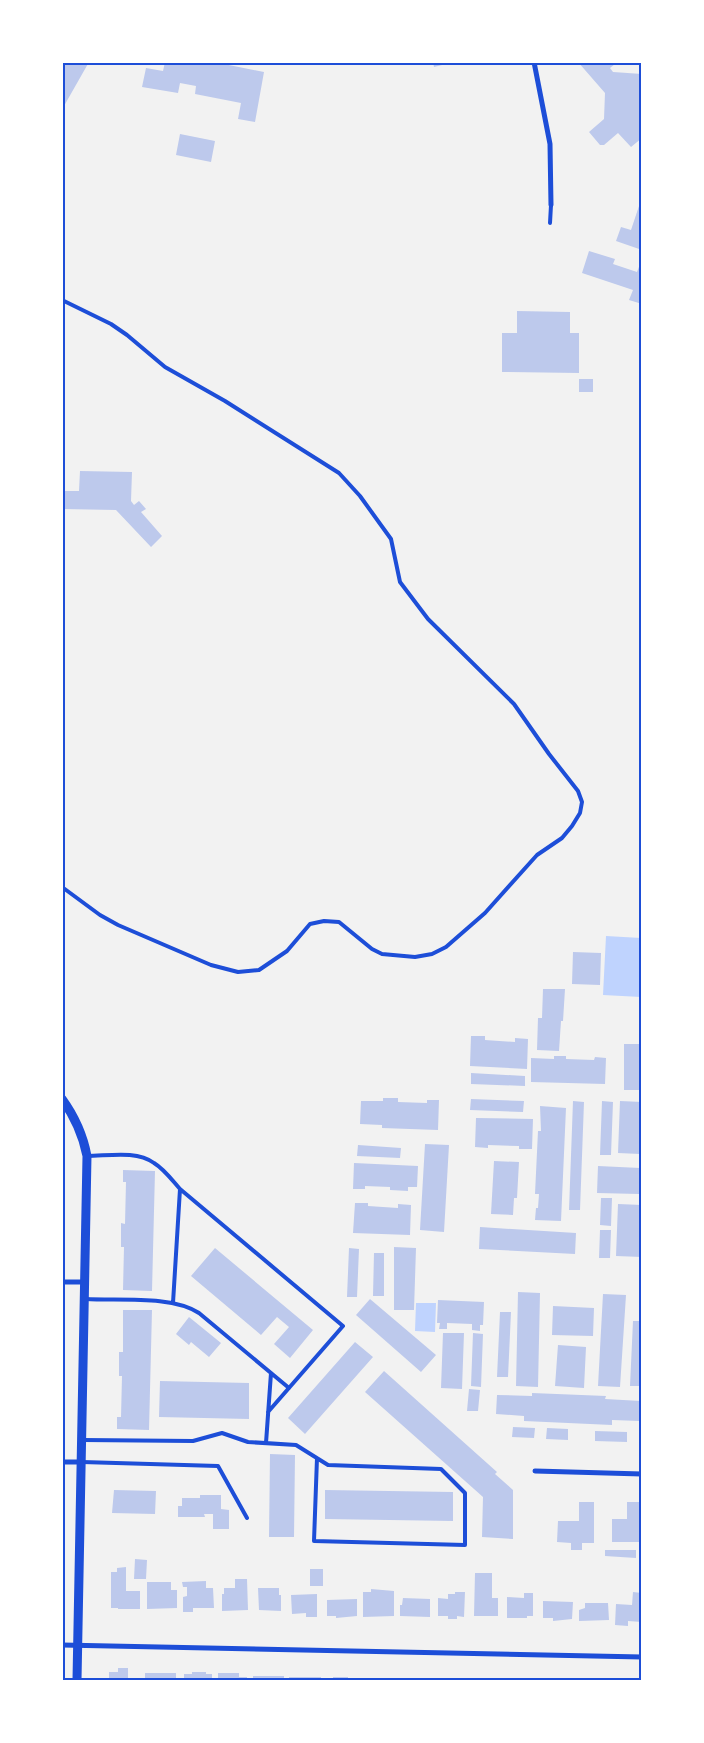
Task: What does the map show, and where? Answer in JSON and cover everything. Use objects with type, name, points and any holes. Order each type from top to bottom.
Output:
[{"type":"street","points":[[534,62],[550,144],[551,205]]},
{"type":"street","points":[[63,1101],[75,1118],[84,1138],[87,1156],[77,1680]]},
{"type":"street","points":[[62,1282],[85,1282]]},
{"type":"street","points":[[62,1462],[82,1462]]},
{"type":"street","points":[[535,1471],[642,1474]]},
{"type":"street","points":[[62,1645],[642,1657]]},
{"type":"lane","points":[[550,223],[551,205]]},
{"type":"lane","points":[[62,300],[111,324],[165,367],[225,401],[339,473],[360,496],[391,539],[403,588],[428,619],[514,704],[578,791],[582,807],[572,826],[562,838],[538,855],[485,914],[446,947],[422,957],[382,954],[372,949],[339,922],[324,921],[310,924],[286,951],[259,970],[238,972],[211,965],[118,925],[100,915],[62,887]]},
{"type":"lane","points":[[87,1156],[136,1156],[146,1158],[155,1163],[180,1189],[343,1326],[268,1412]]},
{"type":"lane","points":[[173,1303],[180,1189]]},
{"type":"lane","points":[[85,1299],[184,1305],[199,1313],[289,1388]]},
{"type":"lane","points":[[266,1443],[271,1373]]},
{"type":"lane","points":[[83,1440],[193,1442],[222,1434],[241,1440],[296,1445],[317,1458],[328,1465],[441,1469],[465,1492],[465,1545],[314,1541],[317,1458]]},
{"type":"lane","points":[[82,1462],[218,1466],[247,1518]]},
{"type":"water","points":[[606,936],[641,938],[641,997],[603,995]]},
{"type":"water","points":[[416,1303],[436,1303],[435,1332],[415,1331]]},
{"type":"building","points":[[62,62],[89,62],[64,106],[62,106]]},
{"type":"building","points":[[165,62],[214,62],[264,72],[255,122],[238,119],[241,103],[195,94],[196,86],[180,83],[178,93],[142,87],[146,68],[163,71]]},
{"type":"building","points":[[433,62],[450,62],[450,63],[434,67]]},
{"type":"building","points":[[578,62],[613,62],[615,64],[610,68],[613,72],[642,74],[642,138],[631,147],[618,133],[604,145],[600,145],[589,132],[604,119],[605,93]]},
{"type":"building","points":[[180,134],[215,141],[211,162],[176,155]]},
{"type":"building","points":[[640,203],[642,204],[642,250],[616,241],[621,227],[631,230]]},
{"type":"building","points":[[589,251],[615,259],[613,264],[637,272],[642,259],[642,304],[629,300],[633,290],[582,273]]},
{"type":"building","points":[[517,311],[570,312],[570,333],[579,333],[579,373],[502,372],[502,333],[517,333]]},
{"type":"building","points":[[579,379],[593,379],[593,392],[579,392]]},
{"type":"building","points":[[80,471],[132,472],[131,501],[134,505],[139,501],[146,509],[141,512],[162,536],[151,547],[116,510],[62,509],[62,491],[79,491]]},
{"type":"building","points":[[573,952],[601,953],[600,985],[572,984]]},
{"type":"building","points":[[543,989],[565,989],[559,1051],[537,1050],[538,1018],[542,1018]]},
{"type":"building","points":[[471,1036],[485,1036],[485,1040],[515,1042],[515,1038],[528,1039],[527,1069],[470,1066]]},
{"type":"building","points":[[624,1044],[642,1044],[642,1090],[624,1090]]},
{"type":"building","points":[[554,1056],[566,1056],[566,1059],[594,1060],[595,1057],[606,1058],[605,1084],[531,1082],[531,1058],[554,1059]]},
{"type":"building","points":[[471,1073],[525,1076],[525,1086],[471,1084]]},
{"type":"building","points":[[383,1098],[398,1098],[398,1102],[427,1103],[427,1100],[439,1100],[438,1130],[382,1128],[382,1125],[360,1124],[361,1101],[383,1101]]},
{"type":"building","points":[[471,1099],[524,1101],[523,1112],[470,1110]]},
{"type":"building","points":[[573,1101],[584,1102],[580,1210],[569,1210]]},
{"type":"building","points":[[602,1101],[613,1102],[611,1155],[600,1155]]},
{"type":"building","points":[[620,1101],[642,1102],[640,1154],[618,1153]]},
{"type":"building","points":[[540,1106],[566,1108],[561,1221],[535,1220],[539,1194],[535,1194],[538,1131],[541,1131]]},
{"type":"building","points":[[476,1118],[533,1119],[532,1149],[519,1149],[519,1146],[488,1145],[488,1148],[475,1147]]},
{"type":"building","points":[[425,1144],[449,1145],[444,1232],[420,1230]]},
{"type":"building","points":[[358,1145],[401,1148],[400,1158],[357,1156]]},
{"type":"building","points":[[494,1161],[519,1162],[517,1198],[514,1198],[513,1215],[491,1214]]},
{"type":"building","points":[[354,1163],[418,1166],[417,1187],[408,1187],[408,1191],[390,1190],[390,1187],[365,1186],[365,1189],[353,1189]]},
{"type":"building","points":[[598,1166],[640,1168],[639,1194],[597,1193]]},
{"type":"building","points":[[123,1170],[155,1171],[152,1291],[123,1290],[124,1247],[121,1247],[121,1223],[125,1224],[126,1182],[123,1182]]},
{"type":"building","points":[[601,1198],[612,1198],[611,1226],[600,1225]]},
{"type":"building","points":[[355,1203],[368,1203],[368,1206],[398,1208],[398,1204],[411,1205],[410,1235],[353,1233]]},
{"type":"building","points":[[618,1204],[642,1205],[640,1245],[642,1245],[642,1257],[616,1256]]},
{"type":"building","points":[[480,1227],[576,1233],[575,1254],[479,1249]]},
{"type":"building","points":[[600,1230],[611,1230],[610,1258],[599,1258]]},
{"type":"building","points":[[394,1247],[416,1248],[414,1310],[394,1310]]},
{"type":"building","points":[[215,1248],[313,1330],[290,1358],[274,1344],[289,1327],[277,1317],[261,1335],[191,1276]]},
{"type":"building","points":[[349,1248],[359,1249],[357,1297],[347,1297]]},
{"type":"building","points":[[374,1253],[384,1253],[384,1296],[373,1296]]},
{"type":"building","points":[[518,1292],[540,1293],[538,1387],[516,1386]]},
{"type":"building","points":[[603,1294],[626,1295],[620,1387],[598,1386]]},
{"type":"building","points":[[370,1299],[436,1355],[421,1372],[356,1315]]},
{"type":"building","points":[[438,1300],[484,1302],[483,1325],[480,1325],[480,1331],[472,1330],[472,1324],[447,1323],[447,1329],[439,1329],[440,1323],[437,1323]]},
{"type":"building","points":[[553,1306],[594,1308],[593,1336],[552,1335]]},
{"type":"building","points":[[123,1310],[152,1310],[149,1430],[117,1429],[117,1417],[121,1417],[122,1376],[119,1376],[119,1352],[123,1352]]},
{"type":"building","points":[[500,1312],[511,1312],[508,1377],[497,1377]]},
{"type":"building","points":[[189,1317],[221,1343],[209,1357],[191,1342],[189,1345],[176,1334]]},
{"type":"building","points":[[633,1321],[642,1321],[641,1386],[630,1386]]},
{"type":"building","points":[[443,1333],[464,1333],[462,1389],[441,1388]]},
{"type":"building","points":[[473,1333],[483,1334],[481,1387],[471,1386]]},
{"type":"building","points":[[355,1342],[373,1357],[305,1434],[288,1418]]},
{"type":"building","points":[[558,1345],[586,1347],[584,1388],[555,1386]]},
{"type":"building","points":[[384,1371],[497,1472],[495,1474],[513,1490],[513,1539],[482,1537],[483,1497],[365,1392]]},
{"type":"building","points":[[160,1381],[249,1383],[249,1419],[159,1417]]},
{"type":"building","points":[[469,1389],[480,1390],[478,1411],[467,1411]]},
{"type":"building","points":[[532,1393],[606,1396],[605,1399],[641,1401],[640,1421],[612,1420],[612,1425],[524,1421],[524,1416],[496,1414],[497,1395],[532,1396]]},
{"type":"building","points":[[513,1427],[535,1428],[534,1438],[512,1437]]},
{"type":"building","points":[[547,1428],[568,1429],[568,1440],[546,1439]]},
{"type":"building","points":[[595,1431],[627,1432],[627,1442],[595,1441]]},
{"type":"building","points":[[270,1454],[295,1455],[294,1537],[269,1537]]},
{"type":"building","points":[[114,1490],[156,1491],[155,1514],[112,1513]]},
{"type":"building","points":[[325,1490],[453,1492],[453,1521],[325,1519]]},
{"type":"building","points":[[200,1495],[221,1495],[221,1509],[229,1510],[229,1529],[213,1529],[213,1514],[204,1514],[205,1517],[178,1517],[178,1506],[182,1506],[182,1498],[200,1498]]},
{"type":"building","points":[[579,1502],[594,1502],[594,1543],[582,1543],[582,1550],[571,1550],[571,1543],[557,1542],[558,1521],[579,1521]]},
{"type":"building","points":[[627,1502],[642,1502],[642,1542],[612,1542],[612,1519],[627,1519]]},
{"type":"building","points":[[605,1550],[636,1550],[636,1558],[605,1556]]},
{"type":"building","points":[[135,1559],[147,1560],[146,1579],[134,1579]]},
{"type":"building","points":[[126,1567],[126,1591],[140,1591],[140,1609],[111,1608],[111,1572],[117,1572],[117,1568]]},
{"type":"building","points":[[310,1569],[323,1569],[323,1586],[310,1586]]},
{"type":"building","points":[[475,1573],[492,1573],[492,1598],[498,1598],[498,1616],[474,1616]]},
{"type":"building","points":[[235,1579],[247,1579],[248,1610],[222,1611],[224,1588],[235,1588]]},
{"type":"building","points":[[206,1581],[206,1588],[213,1588],[214,1608],[193,1608],[193,1612],[183,1612],[183,1597],[187,1596],[187,1587],[183,1587],[182,1582]]},
{"type":"building","points":[[147,1582],[171,1582],[171,1590],[177,1590],[177,1608],[147,1609]]},
{"type":"building","points":[[258,1588],[279,1588],[281,1611],[259,1610]]},
{"type":"building","points":[[371,1589],[394,1591],[394,1616],[363,1617],[363,1592],[371,1592]]},
{"type":"building","points":[[455,1592],[465,1592],[464,1617],[457,1616],[457,1619],[448,1619],[448,1616],[438,1616],[438,1598],[448,1599],[448,1594],[455,1594]]},
{"type":"building","points":[[633,1592],[642,1593],[642,1622],[628,1621],[628,1626],[615,1625],[616,1604],[632,1605]]},
{"type":"building","points":[[524,1593],[533,1593],[533,1616],[527,1616],[527,1618],[507,1618],[507,1597],[524,1598]]},
{"type":"building","points":[[317,1594],[317,1617],[306,1617],[306,1613],[292,1614],[291,1595]]},
{"type":"building","points":[[403,1598],[430,1599],[430,1617],[400,1616],[400,1605],[402,1605]]},
{"type":"building","points":[[357,1599],[357,1616],[336,1618],[336,1616],[327,1616],[327,1600]]},
{"type":"building","points":[[543,1601],[573,1602],[572,1619],[553,1621],[553,1618],[543,1618]]},
{"type":"building","points":[[585,1603],[608,1603],[609,1620],[579,1621],[579,1610],[585,1608]]},
{"type":"building","points":[[118,1668],[128,1668],[128,1679],[135,1680],[109,1680],[109,1672],[118,1672]]},
{"type":"building","points":[[192,1672],[212,1674],[212,1680],[184,1680],[184,1674],[192,1674]]},
{"type":"building","points":[[145,1673],[176,1673],[176,1680],[145,1680]]},
{"type":"building","points":[[218,1673],[239,1673],[239,1677],[247,1677],[247,1680],[218,1680]]},
{"type":"building","points":[[253,1676],[284,1676],[284,1680],[253,1680]]},
{"type":"building","points":[[289,1677],[321,1677],[321,1680],[289,1680]]},
{"type":"building","points":[[333,1677],[348,1677],[348,1680],[329,1680],[333,1679]]},
{"type":"building","points":[[372,1678],[385,1678],[385,1680],[372,1680]]},
{"type":"building","points":[[506,1678],[537,1678],[537,1680],[506,1680]]}]
